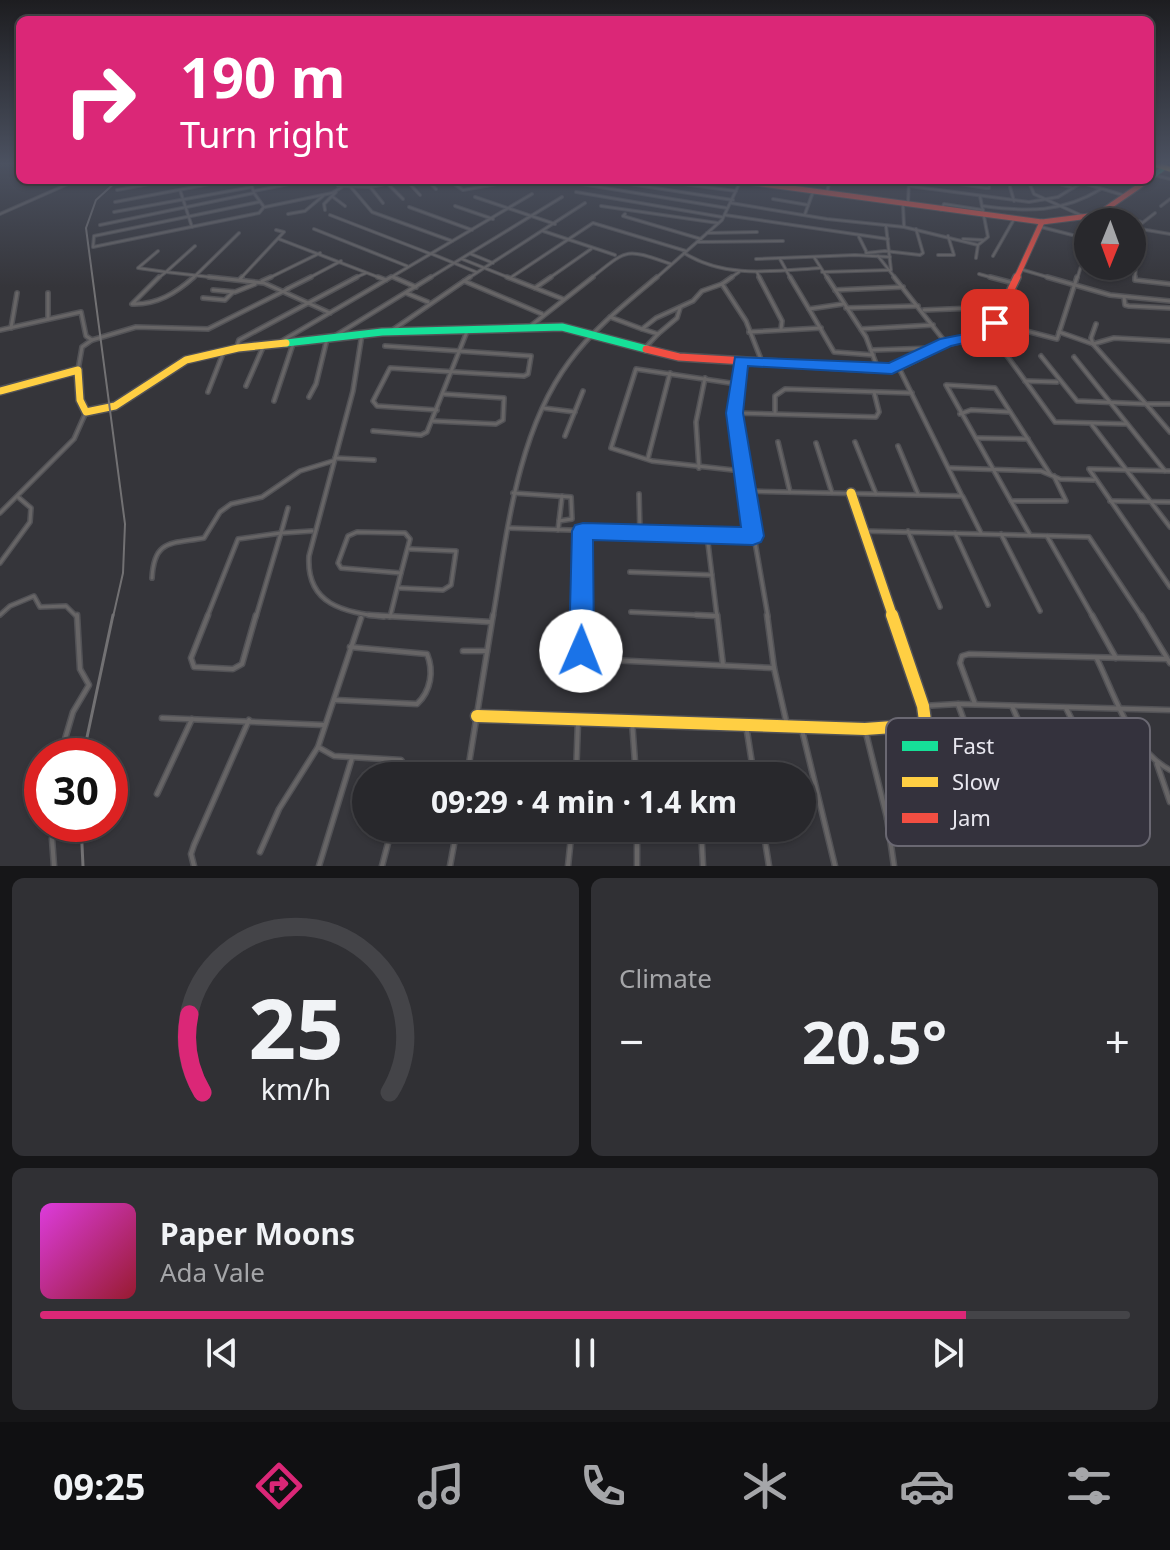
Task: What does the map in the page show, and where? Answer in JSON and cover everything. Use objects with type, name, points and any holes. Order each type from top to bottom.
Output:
[{"type":"street","points":[[0,214],[19,205]]},
{"type":"street","points":[[114,212],[149,205]]},
{"type":"street","points":[[100,225],[191,205]]},
{"type":"street","points":[[243,205],[94,236],[93,247],[259,213],[264,207],[273,205]]},
{"type":"street","points":[[288,214],[305,211],[312,205]]},
{"type":"street","points":[[324,205],[325,210]]},
{"type":"street","points":[[366,205],[372,212],[453,242]]},
{"type":"street","points":[[500,205],[555,224]]},
{"type":"street","points":[[279,343],[515,205]]},
{"type":"street","points":[[309,397],[316,384],[329,338],[548,205]]},
{"type":"street","points":[[391,331],[429,303],[582,205]]},
{"type":"street","points":[[659,205],[888,239]]},
{"type":"street","points":[[469,762],[513,493],[543,408],[568,363],[593,334],[718,223],[730,205]]},
{"type":"street","points":[[747,205],[916,229],[978,245]]},
{"type":"street","points":[[805,214],[808,205]]},
{"type":"street","points":[[904,227],[906,205]]},
{"type":"street","points":[[909,205],[941,210],[1022,211],[1076,205]]},
{"type":"street","points":[[976,258],[978,245],[988,237],[982,205]]},
{"type":"street","points":[[1057,205],[1074,213]]},
{"type":"street","points":[[455,206],[493,219]]},
{"type":"street","points":[[601,206],[718,223]]},
{"type":"street","points":[[185,207],[192,227]]},
{"type":"street","points":[[409,207],[472,230]]},
{"type":"street","points":[[983,211],[1074,234]]},
{"type":"street","points":[[628,212],[623,216],[699,240],[783,241]]},
{"type":"street","points":[[1146,219],[1155,213]]},
{"type":"street","points":[[330,215],[478,273]]},
{"type":"street","points":[[1042,224],[1074,220]]},
{"type":"street","points":[[993,256],[1013,221]]},
{"type":"street","points":[[510,278],[596,223],[685,252],[702,263],[739,272],[786,268],[891,270]]},
{"type":"street","points":[[86,412],[115,406],[186,360],[238,348],[391,331],[562,327],[679,357],[878,369],[898,367],[946,343],[989,331],[1042,224]]},
{"type":"street","points":[[886,226],[891,270]]},
{"type":"street","points":[[314,229],[408,267]]},
{"type":"street","points":[[756,259],[888,251],[922,254],[916,229]]},
{"type":"street","points":[[240,279],[284,231],[276,230]]},
{"type":"street","points":[[543,231],[617,256]]},
{"type":"street","points":[[1146,231],[1170,234]]},
{"type":"street","points":[[707,233],[757,232]]},
{"type":"street","points":[[195,246],[148,285],[132,304],[140,306],[168,299],[239,233]]},
{"type":"street","points":[[938,255],[954,255],[948,236]]},
{"type":"street","points":[[859,237],[866,254]]},
{"type":"street","points":[[955,238],[985,240]]},
{"type":"street","points":[[279,239],[386,280]]},
{"type":"street","points":[[535,288],[592,248]]},
{"type":"street","points":[[158,251],[138,268],[259,283],[287,291],[330,313]]},
{"type":"street","points":[[528,328],[617,256],[632,251],[671,264]]},
{"type":"street","points":[[213,290],[233,292],[259,283],[320,253]]},
{"type":"street","points":[[470,253],[493,263]]},
{"type":"street","points":[[866,254],[890,257]]},
{"type":"street","points":[[875,255],[891,270],[946,343]]},
{"type":"street","points":[[814,257],[873,350],[878,369]]},
{"type":"street","points":[[461,258],[563,299]]},
{"type":"street","points":[[780,259],[834,352],[874,355]]},
{"type":"street","points":[[86,412],[80,400],[78,370],[82,347],[92,340],[136,327],[208,329],[341,261]]},
{"type":"street","points":[[1020,269],[1124,297],[1170,301]]},
{"type":"street","points":[[756,271],[782,321],[781,329]]},
{"type":"street","points":[[642,329],[739,272]]},
{"type":"street","points":[[238,348],[237,341],[366,273]]},
{"type":"street","points":[[979,274],[1013,283]]},
{"type":"street","points":[[393,277],[416,287]]},
{"type":"street","points":[[922,311],[975,308],[1050,340],[1057,339],[1077,280]]},
{"type":"street","points":[[1135,280],[1170,284]]},
{"type":"street","points":[[464,281],[543,314]]},
{"type":"street","points":[[722,284],[732,292],[741,307],[749,332],[761,349],[762,362]]},
{"type":"street","points":[[834,290],[903,287]]},
{"type":"street","points":[[203,298],[225,300],[233,292]]},
{"type":"street","points":[[11,328],[17,293]]},
{"type":"street","points":[[48,293],[48,319]]},
{"type":"street","points":[[406,293],[429,303]]},
{"type":"street","points":[[1124,297],[1127,306],[1170,308]]},
{"type":"street","points":[[643,350],[677,318],[681,306]]},
{"type":"street","points":[[809,309],[918,306]]},
{"type":"street","points":[[0,330],[81,312],[86,336],[92,340]]},
{"type":"street","points":[[610,317],[658,334]]},
{"type":"street","points":[[1096,324],[1091,338],[1093,344],[1170,432]]},
{"type":"street","points":[[860,329],[933,325]]},
{"type":"street","points":[[749,332],[821,328]]},
{"type":"street","points":[[373,431],[421,435],[427,432],[468,329]]},
{"type":"street","points":[[989,331],[1055,422],[1127,424]]},
{"type":"street","points":[[1058,332],[1093,344],[1114,338],[1170,341]]},
{"type":"street","points":[[362,334],[358,368],[313,531],[308,566],[315,592],[337,607],[361,616],[491,622]]},
{"type":"street","points":[[274,401],[294,341]]},
{"type":"street","points":[[246,386],[264,345]]},
{"type":"street","points":[[385,346],[529,354],[532,358],[528,374],[524,376],[390,368],[373,401],[377,406],[437,410]]},
{"type":"street","points":[[873,350],[935,348]]},
{"type":"street","points":[[208,392],[224,351]]},
{"type":"street","points":[[1041,356],[1077,401],[1170,404]]},
{"type":"street","points":[[1074,357],[1168,471]]},
{"type":"street","points":[[741,361],[735,413],[742,471],[761,565],[774,668],[787,725]]},
{"type":"street","points":[[898,367],[981,533]]},
{"type":"street","points":[[0,391],[78,370]]},
{"type":"street","points":[[738,384],[634,370],[611,446],[616,453],[699,468],[742,471]]},
{"type":"street","points":[[648,459],[670,373]]},
{"type":"street","points":[[699,468],[696,422],[705,378]]},
{"type":"street","points":[[1025,381],[1059,382]]},
{"type":"street","points":[[1011,501],[1066,501],[992,386],[948,384],[946,387],[960,414],[1030,535]]},
{"type":"street","points":[[775,414],[775,396],[785,389],[912,393]]},
{"type":"street","points":[[565,436],[583,391]]},
{"type":"street","points":[[735,413],[876,417],[879,412],[874,392]]},
{"type":"street","points":[[433,421],[496,424],[503,420],[504,398],[444,394]]},
{"type":"street","points":[[543,408],[575,412]]},
{"type":"street","points":[[960,414],[971,410],[1010,412]]},
{"type":"street","points":[[0,513],[74,439],[86,412]]},
{"type":"street","points":[[1092,425],[1170,527]]},
{"type":"street","points":[[975,438],[1028,439]]},
{"type":"street","points":[[778,442],[790,492]]},
{"type":"street","points":[[855,442],[876,494]]},
{"type":"street","points":[[816,443],[832,493]]},
{"type":"street","points":[[898,446],[919,495]]},
{"type":"street","points":[[152,578],[153,556],[162,546],[204,538],[220,512],[231,504],[262,497],[307,467],[335,460],[374,460]]},
{"type":"street","points":[[949,468],[1041,471],[1094,480]]},
{"type":"street","points":[[1168,471],[1089,469],[1170,587]]},
{"type":"street","points":[[745,491],[962,496]]},
{"type":"street","points":[[513,493],[573,498],[572,519],[559,521]]},
{"type":"street","points":[[851,493],[925,718]]},
{"type":"street","points":[[639,494],[640,533]]},
{"type":"street","points":[[558,530],[562,496]]},
{"type":"street","points":[[0,563],[30,522],[31,508],[18,497]]},
{"type":"street","points":[[1110,501],[1170,502]]},
{"type":"street","points":[[288,508],[282,532],[242,664],[233,669],[194,667],[191,658],[235,543],[243,536],[282,532],[313,531]]},
{"type":"street","points":[[508,528],[753,536]]},
{"type":"street","points":[[583,531],[583,655],[589,659],[774,668]]},
{"type":"street","points":[[863,531],[1092,539],[1169,661]]},
{"type":"street","points":[[908,531],[940,607]]},
{"type":"street","points":[[403,573],[341,568],[338,563],[348,536],[357,532],[405,533],[410,541],[421,547]]},
{"type":"street","points":[[955,533],[988,605]]},
{"type":"street","points":[[1001,534],[1040,611]]},
{"type":"street","points":[[707,535],[723,665]]},
{"type":"street","points":[[1047,536],[1116,658]]},
{"type":"street","points":[[390,617],[410,541]]},
{"type":"street","points":[[400,588],[443,590],[451,585],[456,551],[421,547],[410,549]]},
{"type":"street","points":[[630,572],[712,575]]},
{"type":"street","points":[[0,615],[10,606],[34,596],[40,607],[66,606],[77,614],[80,669],[89,685],[73,712],[65,738]]},
{"type":"street","points":[[631,612],[717,616]]},
{"type":"street","points":[[260,852],[279,809],[318,747],[361,616]]},
{"type":"street","points":[[334,700],[417,704],[425,697],[432,666],[427,654],[350,647]]},
{"type":"street","points":[[463,651],[487,651]]},
{"type":"street","points":[[975,704],[960,663],[962,656],[1169,661]]},
{"type":"street","points":[[1097,659],[1128,718]]},
{"type":"street","points":[[958,704],[963,718]]},
{"type":"street","points":[[923,706],[975,704],[1170,710]]},
{"type":"street","points":[[1012,706],[1017,718]]},
{"type":"street","points":[[1066,708],[1071,718]]},
{"type":"street","points":[[477,716],[886,728]]},
{"type":"street","points":[[162,718],[324,725]]},
{"type":"street","points":[[157,794],[192,719]]},
{"type":"street","points":[[194,866],[191,854],[194,845],[249,720]]},
{"type":"street","points":[[577,762],[578,721]]},
{"type":"street","points":[[632,721],[635,762]]},
{"type":"street","points":[[746,725],[752,762]]},
{"type":"street","points":[[802,726],[835,866]]},
{"type":"street","points":[[865,729],[886,814]]},
{"type":"street","points":[[318,747],[325,753],[352,758],[402,762]]},
{"type":"street","points":[[1150,757],[1170,770]]},
{"type":"street","points":[[319,866],[352,758]]},
{"type":"street","points":[[1157,764],[1170,802]]},
{"type":"street","points":[[54,866],[55,842]]},
{"type":"street","points":[[382,866],[388,842]]},
{"type":"street","points":[[450,866],[454,842]]},
{"type":"street","points":[[568,866],[571,842]]},
{"type":"street","points":[[637,842],[637,866]]},
{"type":"street","points":[[702,842],[703,866]]},
{"type":"street","points":[[765,842],[769,866]]},
{"type":"street","points":[[891,846],[894,866]]},
{"type":"railway","points":[[94,205],[86,228],[125,524],[123,573],[113,617]]},
{"type":"railway","points":[[87,738],[113,615]]},
{"type":"railway","points":[[82,842],[83,866]]},
{"type":"traffic: fast","points":[[286,343],[382,332],[562,327],[646,349]]},
{"type":"traffic: slow","points":[[0,391],[78,370],[80,400],[86,412],[115,406],[186,360],[238,348],[286,343]]},
{"type":"traffic: slow","points":[[851,493],[925,718]]},
{"type":"traffic: slow","points":[[477,716],[886,728]]},
{"type":"traffic: jam","points":[[920,205],[1042,222],[1097,215],[1111,205]]},
{"type":"traffic: jam","points":[[646,349],[679,357],[878,369],[898,367],[946,343],[985,334],[995,323],[1042,222]]},
{"type":"route","points":[[581,651],[583,531],[753,536],[735,413],[741,361],[892,368],[946,343],[985,334],[995,323]]}]
